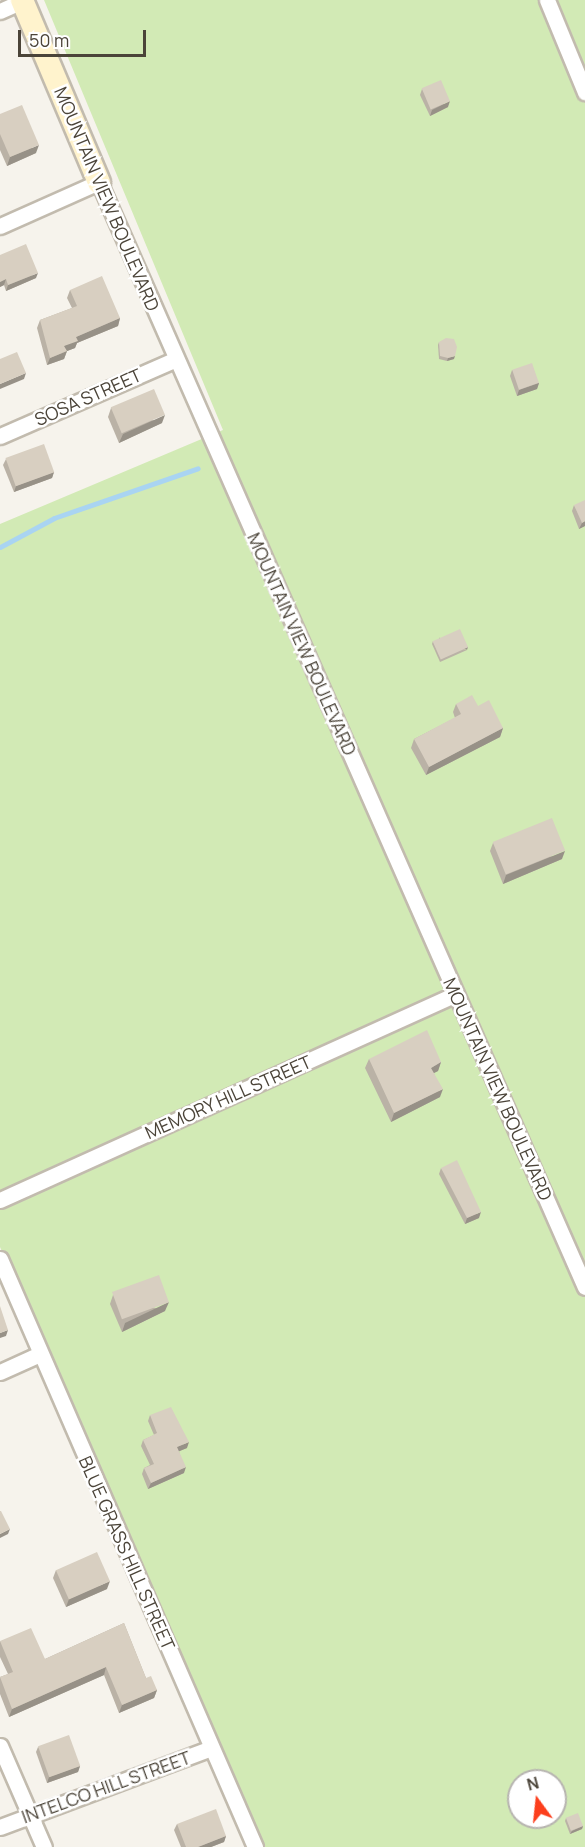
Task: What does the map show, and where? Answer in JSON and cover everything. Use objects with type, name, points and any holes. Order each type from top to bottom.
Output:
[{"type":"street","points":[[0,11],[23,0]]},
{"type":"street","name":"MOUNTAIN VIEW BOULEVARD","points":[[23,0],[176,359],[585,1287]]},
{"type":"street","points":[[547,0],[585,92]]},
{"type":"street","points":[[0,226],[99,182]]},
{"type":"street","name":"SOSA STREET","points":[[0,436],[176,359]]},
{"type":"street","name":"MEMORY HILL STREET","points":[[0,1200],[456,994]]},
{"type":"street","name":"BLUE GRASS HILL STREET","points":[[0,1259],[255,1847]]},
{"type":"street","points":[[0,1372],[40,1354]]},
{"type":"street","points":[[0,1746],[44,1847]]},
{"type":"street","name":"INTELCO HILL STREET","points":[[0,1827],[212,1748]]},
{"type":"green space","points":[[44,0],[585,0],[585,1847],[257,1847],[0,1247],[0,524],[223,430]]},
{"type":"building","points":[[441,80],[450,101],[431,109],[422,88]]},
{"type":"building","points":[[22,105],[39,145],[10,157],[0,134],[0,114]]},
{"type":"building","points":[[26,244],[38,273],[8,285],[6,279],[0,282],[0,255]]},
{"type":"building","points":[[102,276],[120,318],[76,337],[78,341],[64,346],[67,351],[50,358],[40,320],[77,306],[70,290]]},
{"type":"building","points":[[446,338],[454,339],[457,347],[455,356],[448,358],[440,356],[439,342]]},
{"type":"building","points":[[17,352],[26,373],[0,384],[0,359]]},
{"type":"building","points":[[532,363],[539,383],[519,390],[512,370]]},
{"type":"building","points":[[154,389],[165,415],[122,433],[111,407]]},
{"type":"building","points":[[44,444],[54,472],[16,486],[5,458]]},
{"type":"building","points":[[585,500],[585,521],[582,523],[574,505]]},
{"type":"building","points":[[460,629],[468,647],[441,659],[433,641]]},
{"type":"building","points":[[472,695],[478,706],[489,700],[503,728],[429,767],[414,739],[461,714],[456,704]]},
{"type":"building","points":[[552,818],[565,850],[506,874],[493,842]]},
{"type":"building","points":[[427,1030],[441,1062],[431,1068],[443,1089],[394,1113],[369,1059]]},
{"type":"building","points":[[457,1160],[481,1212],[467,1218],[441,1168]]},
{"type":"building","points":[[159,1275],[169,1302],[122,1319],[112,1292]]},
{"type":"building","points":[[0,1306],[8,1330],[0,1333]]},
{"type":"building","points":[[171,1407],[189,1442],[177,1447],[186,1467],[151,1483],[144,1468],[154,1464],[143,1440],[157,1433],[150,1415]]},
{"type":"building","points":[[0,1511],[10,1529],[0,1534]]},
{"type":"building","points":[[97,1552],[110,1581],[69,1600],[56,1570]]},
{"type":"building","points":[[124,1623],[146,1678],[151,1676],[157,1690],[122,1705],[106,1667],[12,1709],[0,1677],[13,1672],[0,1641],[31,1628],[45,1659]]},
{"type":"building","points":[[69,1735],[80,1766],[49,1777],[38,1746]]},
{"type":"building","points":[[216,1809],[226,1836],[198,1847],[186,1847],[177,1824]]},
{"type":"building","points":[[578,1813],[583,1826],[571,1831],[567,1817]]},
{"type":"waterway","points":[[0,547],[54,518],[198,468]]}]
